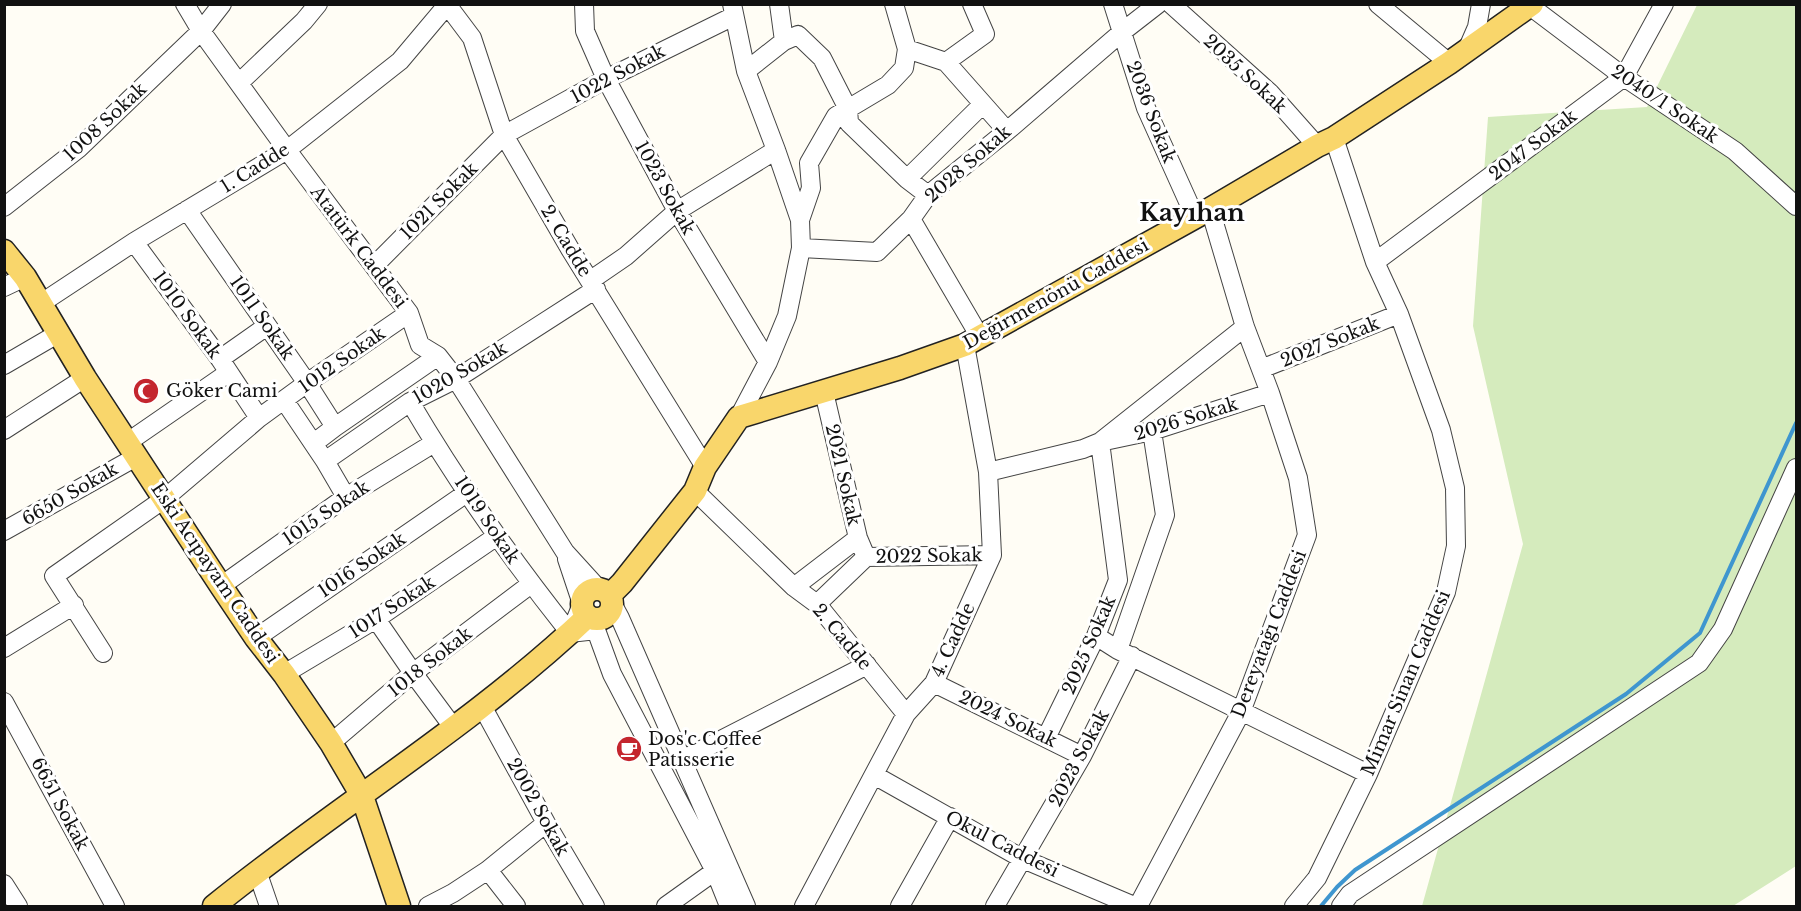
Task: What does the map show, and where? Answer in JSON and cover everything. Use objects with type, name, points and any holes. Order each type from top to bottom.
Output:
[{"type":"main road","name":"Değirmenönü Caddesi","points":[[739,417],[824,392],[973,341],[1326,142],[1458,57],[1531,5]]},
{"type":"main road","name":"Eski Acıpayam Caddesi","points":[[4,251],[25,277],[85,378],[221,586],[331,743],[362,795],[399,906]]},
{"type":"main road","points":[[214,906],[257,871],[482,706],[589,617],[582,600],[587,592],[591,589],[609,594],[695,491],[705,467],[739,417]]},
{"type":"street","name":"Atatürk Caddesi","points":[[185,4],[201,31],[286,150],[409,314],[420,345],[438,356],[456,379],[565,552]]},
{"type":"street","name":"1008 Sokak","points":[[4,207],[78,149],[201,31],[222,4]]},
{"type":"street","points":[[238,83],[304,21],[318,4]]},
{"type":"street","name":"1023 Sokak","points":[[584,4],[585,32],[606,79],[677,211],[768,362]]},
{"type":"street","points":[[779,4],[784,41]]},
{"type":"street","points":[[800,220],[811,189],[809,163],[836,116],[888,85],[904,68],[907,49],[894,4]]},
{"type":"street","points":[[946,63],[985,34],[972,4]]},
{"type":"street","name":"2036 Sokak","points":[[1113,4],[1146,108],[1203,213]]},
{"type":"street","name":"2028 Sokak","points":[[801,248],[877,252],[911,219],[928,195],[1158,4]]},
{"type":"street","name":"2035 Sokak","points":[[1171,4],[1326,142]]},
{"type":"street","points":[[1388,8],[1458,57],[1478,27],[1481,4]]},
{"type":"street","name":"2047 Sokak","points":[[1375,262],[1624,77],[1664,4]]},
{"type":"street","name":"2. Cadde","points":[[448,5],[472,38],[504,135],[705,467]]},
{"type":"street","name":"1. Cadde","points":[[40,304],[134,242],[286,150],[400,61],[448,5]]},
{"type":"street","name":"2040/1 Sokak","points":[[1531,5],[1624,77],[1735,152],[1797,206]]},
{"type":"street","points":[[733,10],[746,71],[777,150],[800,220],[801,248],[787,316],[768,362],[739,417]]},
{"type":"street","name":"1022 Sokak","points":[[504,135],[733,10]]},
{"type":"street","points":[[746,71],[784,41],[798,35],[822,58],[848,109],[849,123],[928,195]]},
{"type":"street","points":[[907,49],[946,63],[1006,131]]},
{"type":"street","points":[[908,178],[983,105]]},
{"type":"street","name":"1021 Sokak","points":[[374,267],[504,135]]},
{"type":"street","name":"Mimar Sinan Caddesi","points":[[1294,906],[1317,878],[1368,774],[1446,592],[1456,546],[1455,488],[1441,430],[1400,314],[1375,262],[1326,142]]},
{"type":"street","name":"1020 Sokak","points":[[325,461],[410,402],[456,379],[593,285],[677,211],[777,150]]},
{"type":"street","name":"1011 Sokak","points":[[186,210],[307,383],[335,427]]},
{"type":"street","name":"Dereyatağı Caddesi","points":[[1136,906],[1241,712],[1307,535],[1298,478],[1270,393],[1203,213]]},
{"type":"street","points":[[911,219],[973,341]]},
{"type":"street","name":"1010 Sokak","points":[[134,242],[260,418]]},
{"type":"street","points":[[4,287],[25,277]]},
{"type":"street","name":"1012 Sokak","points":[[74,605],[54,576],[164,499],[260,418],[307,383],[409,314]]},
{"type":"street","name":"2027 Sokak","points":[[1261,369],[1400,314]]},
{"type":"street","name":"6650 Sokak","points":[[4,531],[132,449],[267,326]]},
{"type":"street","points":[[988,472],[1083,449],[1100,442],[1245,327]]},
{"type":"street","points":[[4,365],[59,333]]},
{"type":"street","name":"4. Cadde","points":[[804,906],[906,714],[934,683],[992,555],[988,472],[973,341]]},
{"type":"street","points":[[314,443],[438,356]]},
{"type":"street","points":[[4,430],[85,378]]},
{"type":"street","name":"2021 Sokak","points":[[824,392],[858,538],[866,557]]},
{"type":"street","name":"2026 Sokak","points":[[1100,442],[1152,431],[1270,393]]},
{"type":"street","points":[[284,400],[314,443],[346,497]]},
{"type":"street","name":"1019 Sokak","points":[[410,402],[434,443],[497,536],[570,633]]},
{"type":"street","name":"2023 Sokak","points":[[995,906],[1082,756],[1125,653],[1165,515],[1152,431]]},
{"type":"street","name":"2025 Sokak","points":[[1046,738],[1096,636],[1118,580],[1100,442]]},
{"type":"street","name":"1015 Sokak","points":[[221,586],[346,497],[434,443]]},
{"type":"street","points":[[1341,906],[1350,894],[1699,663],[1724,629],[1797,468]]},
{"type":"street","name":"2. Cadde","points":[[695,491],[794,587],[817,604],[906,714]]},
{"type":"street","name":"1016 Sokak","points":[[256,638],[468,492]]},
{"type":"street","name":"1017 Sokak","points":[[284,674],[376,619],[497,536]]},
{"type":"street","points":[[794,587],[858,538]]},
{"type":"street","points":[[565,552],[609,594],[746,906]]},
{"type":"street","points":[[565,552],[612,675],[715,871],[729,906]]},
{"type":"street","name":"2022 Sokak","points":[[866,557],[992,555]]},
{"type":"street","points":[[817,604],[866,557]]},
{"type":"street","name":"1018 Sokak","points":[[331,743],[412,673],[531,584]]},
{"type":"street","points":[[4,648],[74,605],[103,653]]},
{"type":"street","points":[[376,619],[412,673],[453,727]]},
{"type":"street","points":[[1096,636],[1241,712],[1368,774]]},
{"type":"street","points":[[682,760],[867,665]]},
{"type":"street","name":"2024 Sokak","points":[[934,683],[1082,756]]},
{"type":"street","name":"6651 Sokak","points":[[4,702],[115,906]]},
{"type":"street","name":"2002 Sokak","points":[[482,706],[546,823],[595,906]]},
{"type":"street","name":"Okul Caddesi","points":[[874,774],[1023,859],[1136,906]]},
{"type":"street","points":[[900,906],[950,817]]},
{"type":"street","points":[[428,906],[458,900],[488,870],[546,823]]},
{"type":"street","points":[[488,870],[516,906]]},
{"type":"street","points":[[257,871],[261,906]]},
{"type":"street","points":[[257,871],[269,906]]},
{"type":"street","points":[[666,906],[715,871]]},
{"type":"street","points":[[4,884],[18,906]]},
{"type":"green space","points":[[1697,5],[1796,5],[1796,866],[1733,906],[1422,906],[1523,544],[1473,326],[1488,117],[1647,107]]},
{"type":"waterway","points":[[1321,906],[1355,870],[1626,694],[1700,633],[1796,423]]},
{"type":"place","name":"Göker Cami","points":[[146,391]]},
{"type":"place","name":"Dos'c Coffee Patisserie","points":[[629,749]]},
{"type":"district","name":"Kayıhan","points":[[1192,213]]}]
